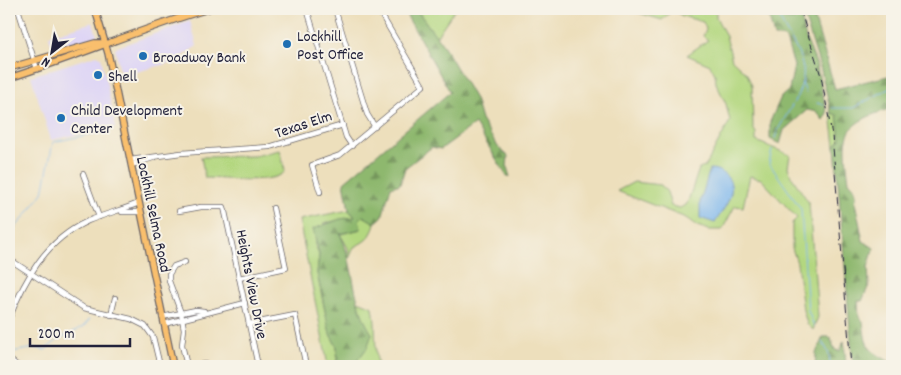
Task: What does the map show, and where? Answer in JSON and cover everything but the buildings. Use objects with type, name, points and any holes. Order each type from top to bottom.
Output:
[{"type":"main road","name":"Lockhill Selma Road","points":[[95,9],[105,43],[173,366]]},
{"type":"main road","points":[[9,68],[95,43],[105,43],[208,9]]},
{"type":"main road","points":[[9,78],[97,49],[105,43]]},
{"type":"street","name":"Texas Elm","points":[[131,163],[181,153],[269,147],[343,125],[307,9]]},
{"type":"street","points":[[335,9],[367,114],[375,127]]},
{"type":"street","points":[[320,192],[312,165],[340,155],[423,86],[378,9]]},
{"type":"street","points":[[19,12],[38,69]]},
{"type":"street","points":[[343,125],[352,146]]},
{"type":"street","points":[[83,174],[99,217]]},
{"type":"street","points":[[9,319],[19,292],[39,259],[57,240],[78,226],[99,217],[118,212],[139,202]]},
{"type":"street","name":"Heights View Drive","points":[[179,211],[201,207],[224,207],[258,366]]},
{"type":"street","points":[[239,278],[286,268],[273,208]]},
{"type":"street","points":[[118,212],[141,212]]},
{"type":"street","points":[[9,259],[84,308],[131,319],[145,326],[153,337],[160,366]]},
{"type":"street","points":[[185,262],[174,266],[169,274],[170,286],[182,319],[182,345],[187,366]]},
{"type":"street","points":[[111,315],[115,298]]},
{"type":"street","points":[[164,324],[245,303]]},
{"type":"street","points":[[162,317],[196,310],[206,312]]},
{"type":"street","points":[[249,324],[296,315],[306,366]]},
{"type":"street","points":[[9,359],[18,366]]},
{"type":"street","points":[[193,366],[205,364]]},
{"type":"shaded area","points":[[190,21],[197,46],[173,62],[121,76],[115,48]]},
{"type":"shaded area","points":[[93,22],[97,35],[95,38],[53,52],[49,36]]},
{"type":"shaded area","points":[[97,55],[101,57],[116,127],[51,140],[31,76]]},
{"type":"green space","points":[[403,9],[416,9],[445,48],[475,99],[481,120],[498,147],[508,156],[507,167],[510,177],[506,175],[475,124],[441,149],[432,147],[405,168],[400,184],[391,187],[382,217],[375,223],[363,216],[359,220],[361,229],[340,234],[349,259],[360,309],[372,334],[367,348],[353,366],[337,366],[337,347],[330,334],[317,273],[319,255],[313,229],[340,219],[355,217],[349,210],[344,182],[450,92]]},
{"type":"green space","points":[[416,9],[455,9],[436,37]]},
{"type":"green space","points":[[626,9],[716,9],[716,17],[726,36],[732,60],[747,74],[752,86],[753,128],[756,133],[756,141],[790,155],[788,167],[791,176],[809,203],[818,317],[813,330],[807,324],[803,310],[797,263],[792,248],[792,223],[797,218],[761,179],[750,176],[743,207],[735,206],[722,230],[709,230],[697,226],[686,218],[617,191],[634,182],[661,185],[667,192],[671,206],[680,208],[687,204],[699,169],[705,167],[730,121],[726,104],[710,65],[687,55],[708,40],[703,36],[706,29],[703,22],[682,16],[673,10],[662,20]]},
{"type":"green space","points":[[767,9],[799,9],[806,39],[816,63],[827,113],[823,120],[817,112],[807,110],[784,130],[780,144],[770,139],[770,122],[781,97],[789,90],[794,66],[786,39],[774,37]]},
{"type":"green space","points":[[802,9],[818,9],[813,13],[835,89],[892,75],[892,108],[863,119],[854,126],[849,133],[846,152],[849,182],[856,193],[855,202],[863,241],[874,248],[868,267],[869,285],[862,301],[858,301],[859,317],[863,321],[865,337],[869,347],[892,363],[892,366],[853,366],[835,146],[840,140],[837,115],[831,113],[821,70]]},
{"type":"green space","points":[[831,113],[837,114],[840,140],[835,146]]},
{"type":"green space","points":[[280,150],[285,171],[280,175],[260,179],[205,178],[201,157],[254,156]]},
{"type":"green space","points":[[349,210],[355,217],[325,223],[315,245],[319,255],[317,273],[330,334],[337,347],[337,366],[328,366],[299,220]]},
{"type":"green space","points":[[363,215],[375,223],[374,228],[368,238],[354,247],[349,259],[348,248],[340,234],[361,229],[359,220]]},
{"type":"green space","points":[[358,301],[373,307],[378,366],[353,366],[372,334],[362,319]]},
{"type":"green space","points":[[823,337],[830,337],[835,350],[840,351],[844,341],[846,366],[815,366],[816,353]]},
{"type":"water","points":[[710,169],[718,170],[724,174],[731,186],[731,192],[726,205],[715,223],[700,218],[700,202]]},
{"type":"waterway","points":[[775,138],[799,93],[803,73],[800,57],[776,9]]},
{"type":"waterway","points":[[802,83],[806,93]]},
{"type":"waterway","points":[[832,108],[853,108],[892,87]]},
{"type":"waterway","points":[[817,103],[824,105]]},
{"type":"waterway","points":[[9,236],[43,193],[53,142],[112,130]]},
{"type":"waterway","points":[[772,150],[769,163],[801,209],[808,311],[814,326]]},
{"type":"waterway","points":[[11,352],[36,348],[45,350],[59,339],[83,327],[90,319]]},
{"type":"waterway","points":[[822,342],[829,353],[829,366]]},
{"type":"waterway","points":[[830,362],[836,366]]},
{"type":"railway","points":[[800,9],[821,76],[832,135],[851,366]]},
{"type":"place","name":"Lockhill Post Office","points":[[287,44]]},
{"type":"place","name":"Broadway Bank","points":[[143,56]]},
{"type":"place","name":"Shell","points":[[98,75]]},
{"type":"place","name":"Child Development Center","points":[[61,118]]}]
